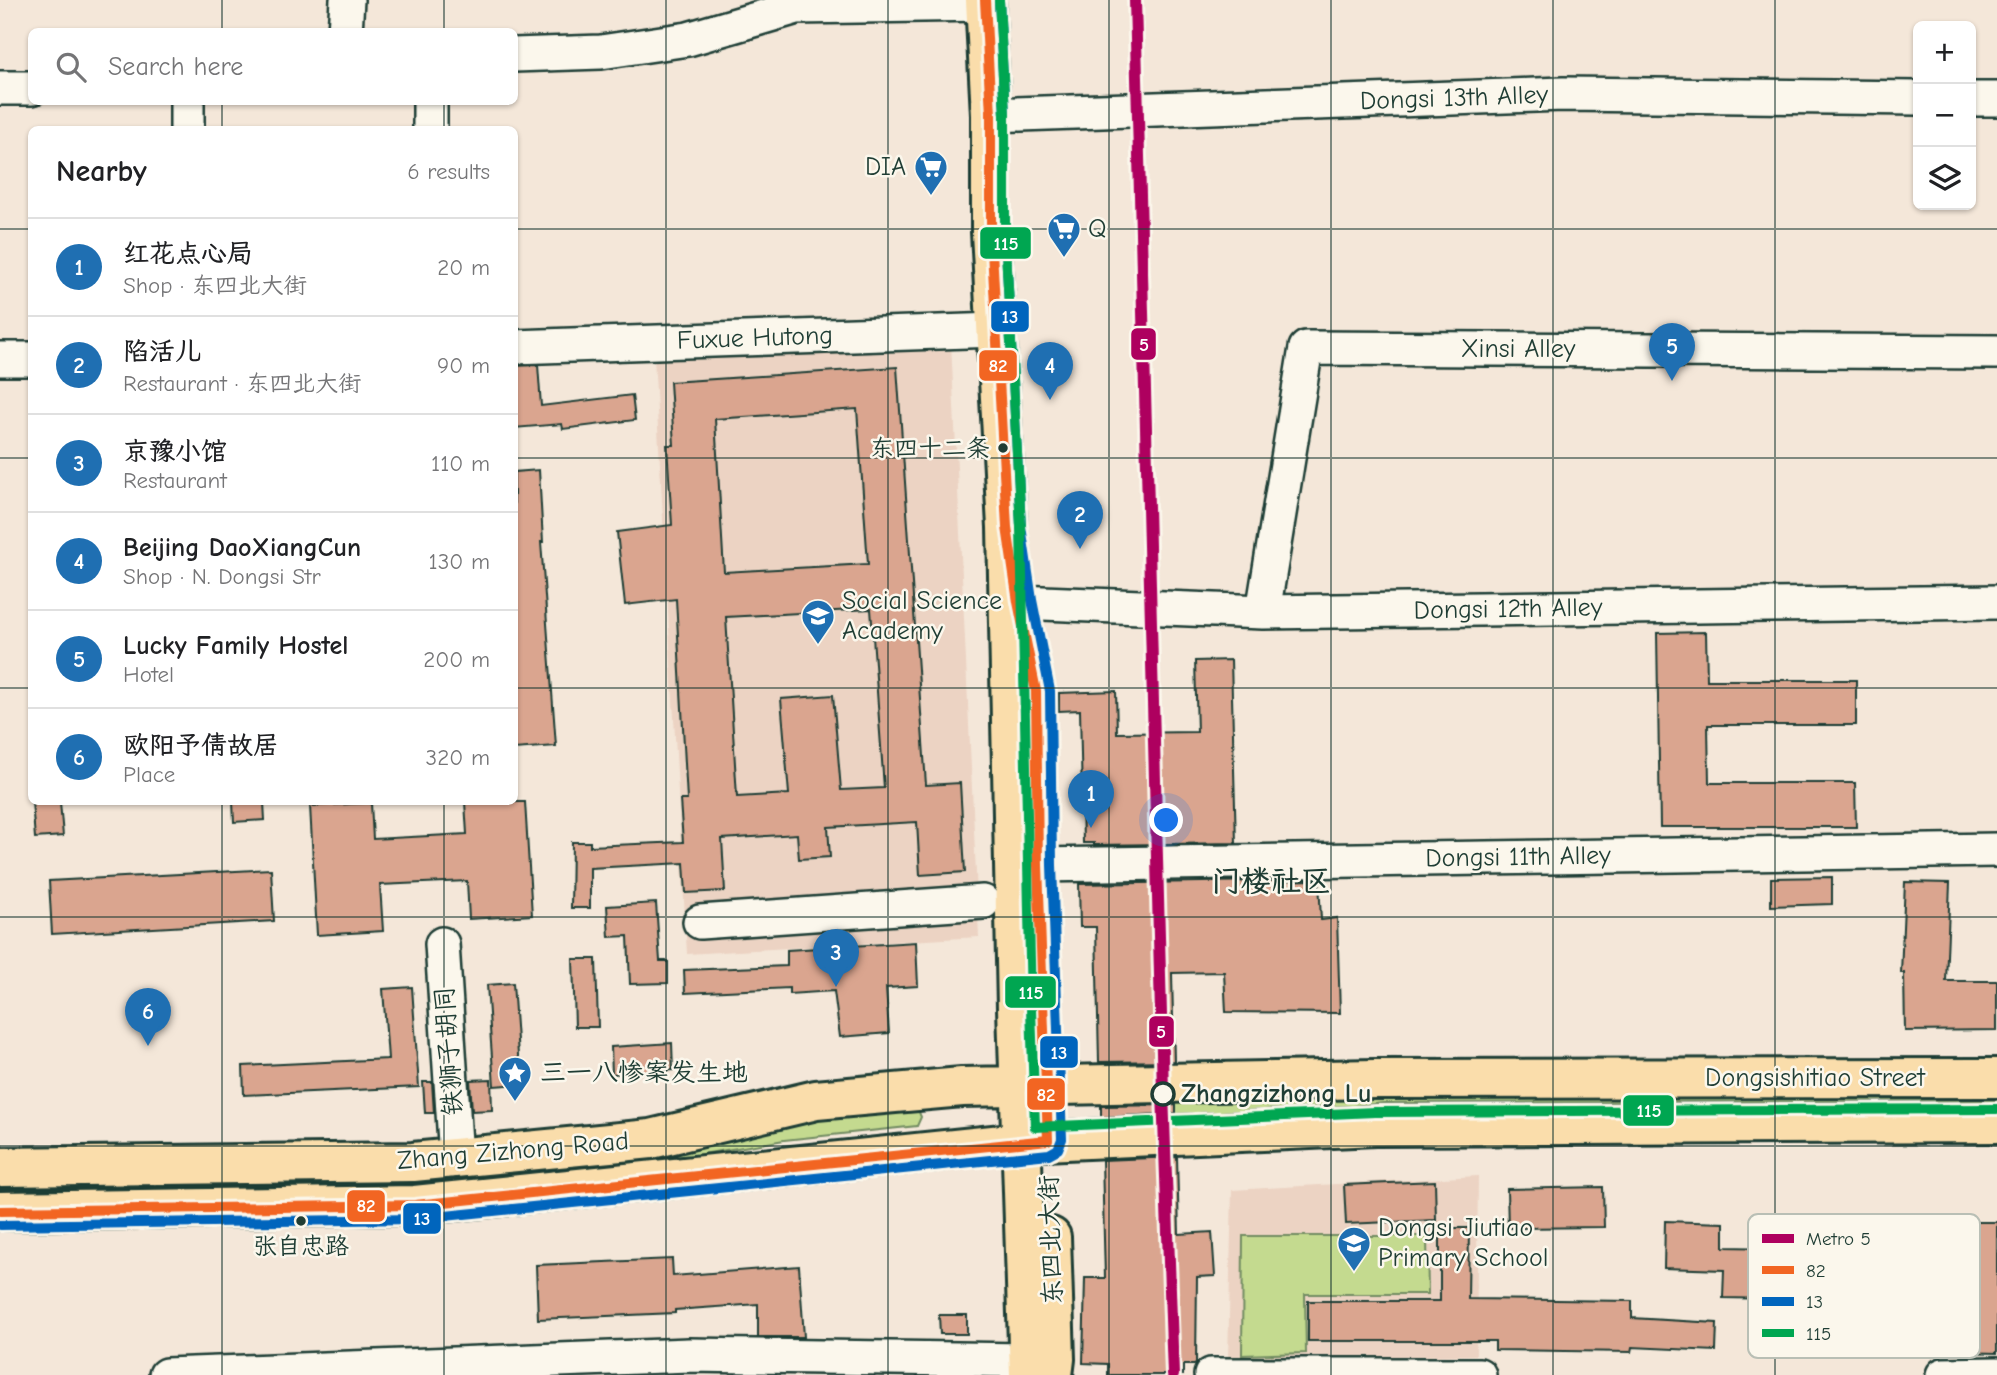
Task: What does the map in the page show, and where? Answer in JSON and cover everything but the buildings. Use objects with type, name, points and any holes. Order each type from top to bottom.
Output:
[{"type":"main road","points":[[985,2],[991,115],[991,232],[1007,527]]},
{"type":"main road","name":"东四北大街","points":[[1007,527],[1018,602],[1036,691],[1038,865],[1033,1086]]},
{"type":"main road","name":"东四北大街","points":[[1007,527],[1035,1141],[1036,1370]]},
{"type":"main road","name":"Dongsishitiao Street","points":[[1033,1086],[1374,1079],[1997,1078]]},
{"type":"main road","name":"Zhang Zizhong Road","points":[[0,1167],[413,1162],[650,1139],[816,1100],[962,1087],[1033,1086]]},
{"type":"main road","name":"Dongsishitiao Street","points":[[1035,1141],[1375,1126],[1997,1123]]},
{"type":"main road","name":"Zhang Zizhong Road","points":[[0,1212],[415,1205],[1035,1141]]},
{"type":"street","points":[[345,28],[347,0]]},
{"type":"street","points":[[518,55],[601,52],[688,38],[797,7],[985,2]]},
{"type":"street","points":[[0,88],[28,88]]},
{"type":"street","name":"Dongsi 13th Alley","points":[[991,115],[1563,94],[1913,98]]},
{"type":"street","points":[[1976,99],[1997,99]]},
{"type":"street","points":[[187,105],[187,126]]},
{"type":"street","points":[[430,105],[430,126]]},
{"type":"street","name":"Fuxue Hutong","points":[[518,347],[996,330]]},
{"type":"street","name":"Xinsi Alley","points":[[1263,612],[1306,348],[1997,352]]},
{"type":"street","points":[[0,359],[28,359]]},
{"type":"street","name":"Dongsi 12th Alley","points":[[1018,602],[1263,612],[1997,601]]},
{"type":"street","name":"Dongsi 11th Alley","points":[[1038,865],[1997,850]]},
{"type":"street","points":[[700,922],[983,902]]},
{"type":"street","name":"铁狮子胡同","points":[[442,944],[456,1158]]},
{"type":"street","points":[[166,1375],[689,1355],[1036,1370]]},
{"type":"street","points":[[1943,1375],[1997,1374]]},
{"type":"street","points":[[1211,1375],[1479,1375]]},
{"type":"shaded area","name":"Social Science Academy","points":[[951,342],[979,937],[687,954],[654,356]]},
{"type":"shaded area","name":"Dongsi Jiutiao Primary School","points":[[1478,1176],[1476,1355],[1228,1359],[1232,1190]]},
{"type":"green space","points":[[1997,1092],[1997,1101],[1383,1103],[1275,1114],[1103,1114],[1103,1103],[1259,1102],[1414,1094]]},
{"type":"green space","points":[[918,1110],[921,1117],[917,1126],[784,1140],[691,1156],[506,1170],[797,1122]]},
{"type":"green space","points":[[1243,1236],[1427,1236],[1428,1294],[1305,1294],[1306,1353],[1242,1355]]},
{"type":"metro line","name":"5","points":[[1135,0],[1163,1092],[1173,1375]]},
{"type":"transit line","name":"82","points":[[0,1211],[415,1205],[1048,1140],[1038,865],[1036,691],[1018,602],[1007,527],[991,232],[991,115],[985,0]]},
{"type":"transit line","name":"13","points":[[0,1225],[416,1219],[1049,1154],[1058,1149],[1062,1139],[1052,865],[1050,691],[1021,526],[1005,232],[1005,115],[999,0]]},
{"type":"transit line","name":"115","points":[[999,0],[1005,115],[1005,232],[1021,527],[1035,1127],[1375,1112],[1997,1109]]},
{"type":"place","name":"DIA","points":[[931,197]]},
{"type":"place","name":"Q","points":[[1064,259]]},
{"type":"place","name":"Lucky Family Hostel","points":[[1672,381]]},
{"type":"place","name":"Beijing DaoXiangCun","points":[[1050,400]]},
{"type":"place","name":"东四十二条","points":[[1003,448]]},
{"type":"place","name":"陷活儿","points":[[1080,549]]},
{"type":"place","name":"Social Science Academy","points":[[818,646]]},
{"type":"place","name":"红花点心局","points":[[1091,828]]},
{"type":"place","name":"京豫小馆","points":[[836,987]]},
{"type":"place","name":"欧阳予倩故居","points":[[148,1046]]},
{"type":"place","name":"Zhangzizhong Lu","points":[[1163,1094]]},
{"type":"place","name":"三一八惨案发生地","points":[[515,1103]]},
{"type":"place","name":"张自忠路","points":[[301,1221]]},
{"type":"place","name":"Dongsi Jiutiao Primary School","points":[[1354,1273]]},
{"type":"district","name":"门楼社区","points":[[1271,881]]}]
